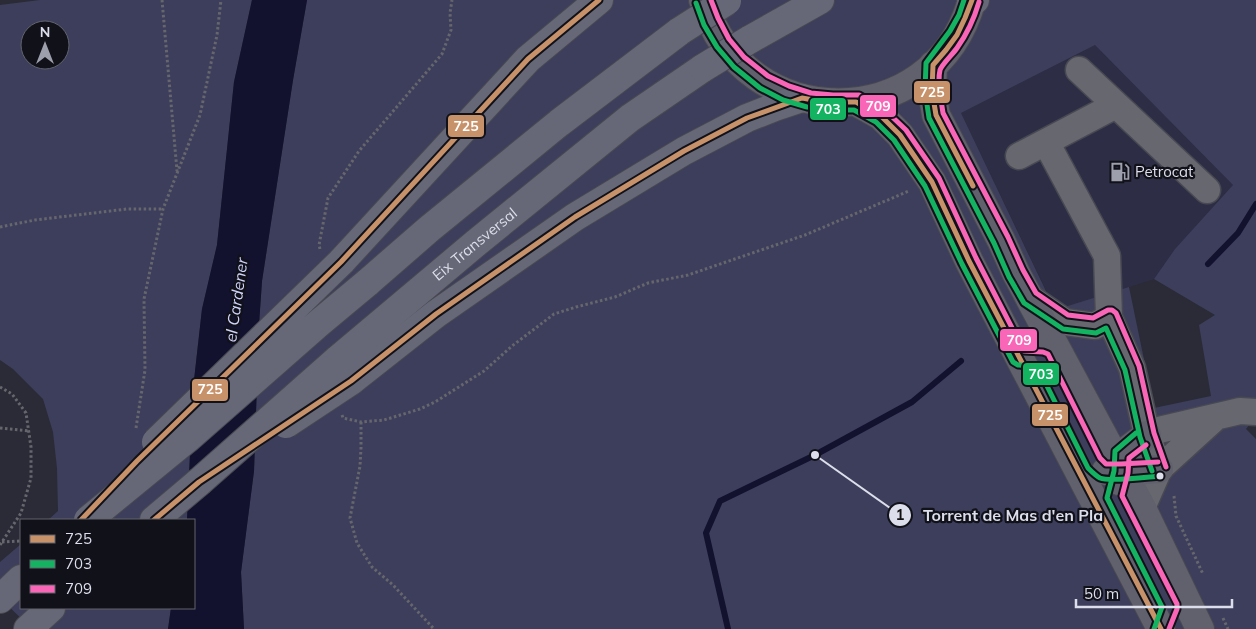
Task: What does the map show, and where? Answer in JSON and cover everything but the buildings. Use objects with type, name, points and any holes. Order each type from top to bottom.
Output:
[{"type":"highway","points":[[82,519],[137,461],[341,262],[528,60],[599,0]]},
{"type":"highway","points":[[89,519],[187,438],[429,229],[551,130],[720,0]]},
{"type":"highway","name":"Eix Transversal","points":[[344,370],[476,244],[630,118],[703,68],[820,0]]},
{"type":"highway","points":[[155,519],[199,482],[344,370],[436,314],[574,216],[684,151],[747,118],[775,106],[802,98]]},
{"type":"highway","points":[[0,599],[20,580]]},
{"type":"highway","points":[[28,629],[50,609]]},
{"type":"main road","points":[[720,0],[710,22],[738,62],[764,82],[779,90],[802,98],[825,102],[856,102],[877,97],[898,89],[916,78],[933,65],[944,53],[958,33],[973,1]]},
{"type":"main road","points":[[933,65],[932,91],[936,115],[1121,472],[1210,620]]},
{"type":"main road","points":[[856,102],[881,116],[900,134],[932,182],[969,261],[1161,628]]},
{"type":"main road","points":[[1019,358],[1042,359],[1094,463],[1103,471],[1121,472],[1159,469]]},
{"type":"main road","points":[[1147,435],[1122,454],[1121,472],[1114,497],[1170,607],[1161,628]]},
{"type":"street","points":[[1079,70],[1207,190]]},
{"type":"street","points":[[1019,156],[1116,105]]},
{"type":"street","points":[[1046,142],[1107,256],[1109,317],[1132,368],[1147,435],[1159,469]]},
{"type":"street","points":[[1030,298],[1065,322],[1096,326],[1109,317]]},
{"type":"street","points":[[1147,435],[1160,430],[1240,411],[1256,412]]},
{"type":"street","points":[[1142,508],[1159,469],[1216,417]]},
{"type":"path","points":[[162,0],[177,173]]},
{"type":"path","points":[[134,434],[145,370],[144,299],[163,209],[200,115],[217,35],[221,0]]},
{"type":"path","points":[[434,629],[393,585],[372,566],[357,543],[350,518],[360,466],[360,422],[384,420],[420,409],[435,402],[484,372],[512,346],[554,314],[616,297],[648,283],[688,275],[805,235],[932,182]]},
{"type":"path","points":[[0,226],[127,209],[163,209]]},
{"type":"path","points":[[0,387],[12,394],[26,413],[31,447],[31,478],[21,513],[1,544]]},
{"type":"path","points":[[0,428],[29,431]]},
{"type":"path","points":[[1159,469],[1174,492],[1176,516],[1204,577]]},
{"type":"path","points":[[1,544],[20,541]]},
{"type":"path","points":[[1210,620],[1228,629]]},
{"type":"shaded area","points":[[40,0],[252,0],[234,82],[217,245],[202,309],[193,389],[187,519],[49,519],[58,511],[57,468],[53,432],[43,399],[13,369],[0,360],[0,5]]},
{"type":"shaded area","points":[[307,0],[1256,0],[1256,416],[1246,429],[1256,439],[1256,629],[244,629],[241,572],[254,471],[262,281]],"holes":[[[1095,45],[1233,185],[1175,249],[1154,279],[1215,315],[1199,325],[1211,396],[1154,408],[1129,287],[1055,310],[961,113]]]},
{"type":"shaded area","points":[[1095,45],[1233,185],[1175,249],[1154,279],[1056,311],[961,113]]},
{"type":"shaded area","points":[[20,545],[20,609],[171,609],[168,629],[32,629],[0,598],[0,562]]},
{"type":"water","name":"el Cardener","points":[[252,0],[307,0],[262,281],[254,471],[241,572],[244,629],[168,629],[171,609],[195,609],[195,519],[187,519],[193,389],[202,309],[217,245],[234,82]]},
{"type":"waterway","points":[[1208,264],[1238,233],[1256,204]]},
{"type":"waterway","points":[[728,629],[706,533],[720,501],[815,455],[912,402],[961,361]]},
{"type":"transit line","name":"725","points":[[82,519],[137,461],[341,262],[528,59],[599,0]]},
{"type":"transit line","name":"709","points":[[711,0],[729,39],[744,57],[768,76],[789,86],[811,93],[859,95],[885,110],[906,130],[939,178],[976,258],[1024,351],[1048,354],[1100,458],[1106,464],[1158,462]]},
{"type":"transit line","name":"703","points":[[964,0],[959,15],[950,31],[926,63],[925,91],[929,118],[1024,303],[1063,329],[1096,333],[1106,328],[1125,370],[1140,437],[1152,471]]},
{"type":"transit line","name":"725","points":[[972,0],[957,35],[933,65],[932,91],[936,115],[973,186]]},
{"type":"transit line","name":"709","points":[[979,2],[964,37],[940,70],[939,86],[943,113],[1036,293],[1068,315],[1093,318],[1108,310],[1116,313],[1139,366],[1154,433],[1166,467]]},
{"type":"transit line","name":"703","points":[[696,3],[704,25],[717,47],[734,67],[760,88],[783,100],[807,107],[854,110],[876,122],[894,140],[925,186],[962,264],[1013,362],[1018,365],[1037,366],[1088,468],[1098,477],[1105,479],[1160,476]]},
{"type":"transit line","name":"725","points":[[155,519],[199,482],[351,381],[436,314],[575,217],[684,151],[747,118],[802,98],[825,102],[856,102],[881,116],[900,135],[932,182],[969,261],[1161,629]]},
{"type":"transit line","name":"703","points":[[1136,433],[1115,451],[1114,471],[1107,498],[1162,607],[1154,629]]},
{"type":"transit line","name":"709","points":[[1146,445],[1129,458],[1128,473],[1122,496],[1177,604],[1177,609],[1169,629]]},
{"type":"place","name":"Petrocat","points":[[1120,172]]},
{"type":"place","name":"Torrent de Mas d'en Pla","points":[[815,455]]}]
